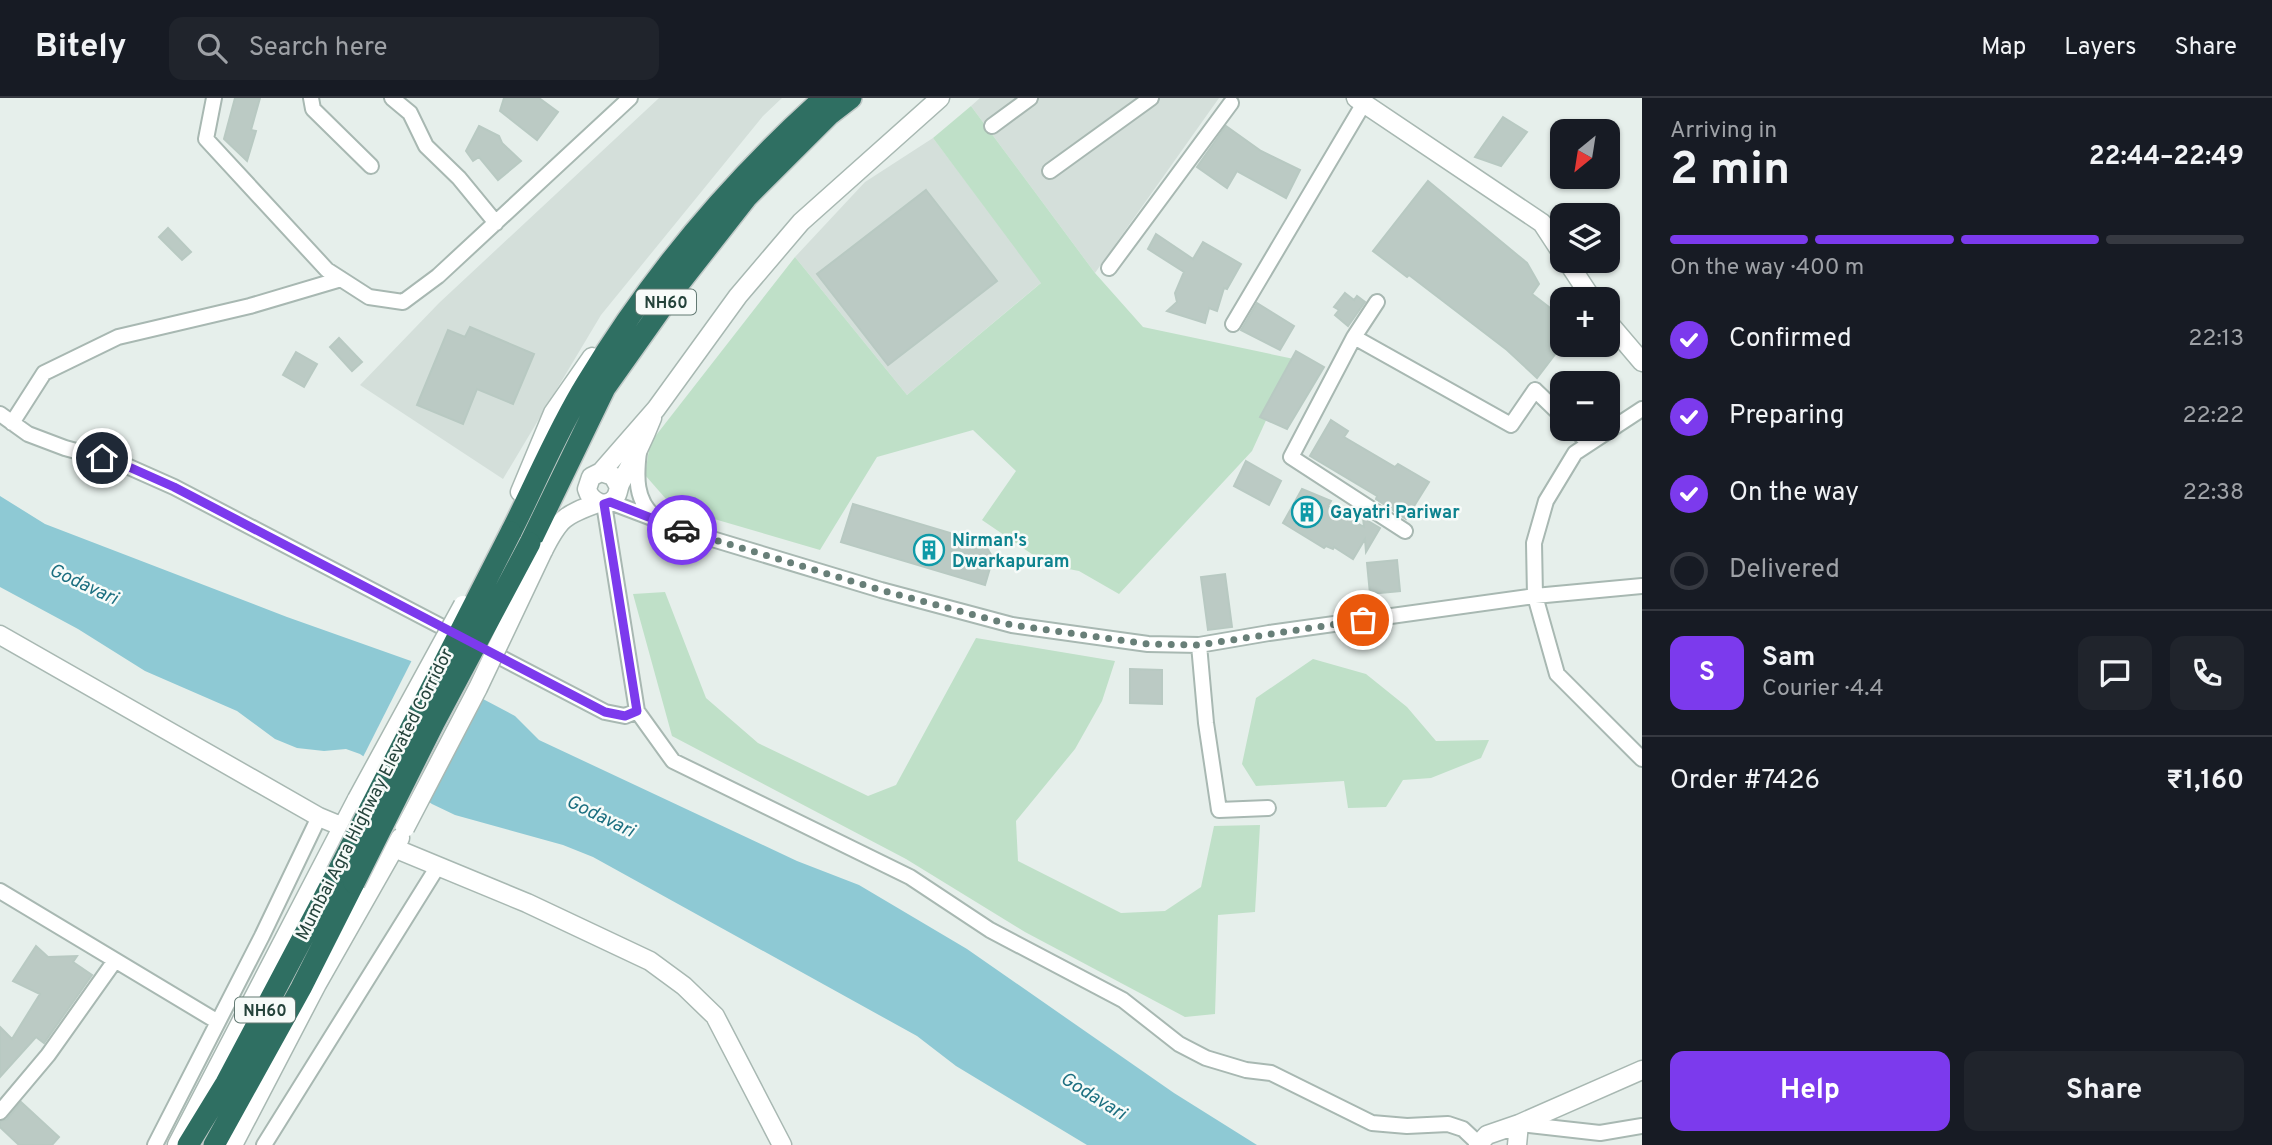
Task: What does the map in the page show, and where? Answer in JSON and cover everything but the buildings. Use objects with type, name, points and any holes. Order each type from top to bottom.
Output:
[{"type":"highway","name":"Mumbai Agra Highway Elevated Corridor","points":[[188,1145],[226,1083],[301,943],[585,385],[659,278],[728,193],[787,131],[824,98]]},
{"type":"highway","name":"Mumbai Agra Highway Elevated Corridor","points":[[214,1145],[301,988],[434,723],[530,543],[606,388],[678,285],[747,197],[829,116],[851,98]]},
{"type":"street","points":[[214,98],[206,139],[327,270],[369,297],[403,302],[438,276],[630,98]]},
{"type":"street","points":[[312,98],[313,109],[371,166]]},
{"type":"street","points":[[392,98],[410,113],[426,146],[459,178],[496,223]]},
{"type":"street","points":[[177,1145],[506,524],[553,414],[631,299],[708,201],[777,127],[810,98]]},
{"type":"street","points":[[643,501],[589,495],[587,483],[596,473],[601,472],[656,409],[738,296],[801,222],[940,98]]},
{"type":"street","points":[[992,126],[1030,98]]},
{"type":"street","points":[[1050,170],[1151,98]]},
{"type":"street","points":[[1109,268],[1230,100]]},
{"type":"street","points":[[1233,324],[1360,101],[1542,223],[1550,235]]},
{"type":"street","points":[[341,279],[250,306],[118,337],[44,373],[6,419],[28,434],[65,448],[120,463],[174,487],[605,712],[625,716],[637,711]]},
{"type":"street","points":[[1377,302],[1354,337],[1291,457],[1405,531]]},
{"type":"street","points":[[1620,336],[1642,362]]},
{"type":"street","points":[[1354,337],[1511,425],[1535,390],[1550,404]]},
{"type":"street","points":[[233,1145],[317,984],[395,848],[478,688],[557,523],[574,512],[608,499],[639,451],[656,409]]},
{"type":"street","points":[[1642,409],[1575,453],[1546,501],[1534,543],[1535,596],[1557,674],[1642,759]]},
{"type":"street","points":[[639,451],[636,476],[643,501],[647,511],[662,522]]},
{"type":"street","points":[[601,472],[613,476],[608,499],[637,711],[673,761],[910,877],[990,930],[1123,1000],[1179,1044],[1206,1058],[1245,1070],[1271,1073],[1372,1123],[1407,1126],[1448,1124],[1463,1129],[1478,1144],[1487,1135],[1519,1124],[1642,1070]]},
{"type":"street","points":[[608,499],[662,522],[881,590],[1012,625],[1148,644],[1199,645],[1535,596],[1642,586]]},
{"type":"street","points":[[0,635],[318,817],[527,903],[650,961],[684,986],[715,1016],[782,1145]]},
{"type":"street","points":[[1199,645],[1206,723],[1219,810],[1268,808]]},
{"type":"street","points":[[155,1145],[318,817]]},
{"type":"street","points":[[264,1145],[438,866]]},
{"type":"street","points":[[0,891],[114,962],[218,1022]]},
{"type":"street","points":[[0,1112],[48,1055],[114,962]]},
{"type":"street","points":[[1519,1124],[1600,1133],[1642,1126]]},
{"type":"street","points":[[1517,1145],[1519,1124]]},
{"type":"shaded area","points":[[659,98],[782,98],[763,116],[601,315],[503,479],[360,385],[439,303]]},
{"type":"shaded area","points":[[980,98],[1219,98],[1095,273],[971,106]]},
{"type":"shaded area","points":[[933,138],[1042,282],[907,395],[795,257],[865,182]]},
{"type":"green space","points":[[971,106],[1095,273],[1143,327],[1294,359],[1252,451],[1119,594],[1079,571],[1048,565],[982,520],[1016,471],[973,430],[877,457],[820,550],[673,507],[645,475],[650,443],[795,257],[907,395],[1041,283],[933,138]]},
{"type":"green space","points":[[665,592],[706,698],[758,743],[868,796],[896,785],[976,638],[1115,661],[1102,701],[1075,749],[1016,821],[1018,861],[1121,913],[1165,911],[1201,887],[1214,826],[1260,825],[1255,912],[1218,915],[1215,1014],[1185,1017],[1025,932],[906,859],[672,736],[633,594]]},
{"type":"green space","points":[[1313,659],[1366,674],[1407,707],[1436,741],[1489,740],[1481,758],[1431,778],[1403,780],[1386,807],[1348,808],[1344,781],[1256,786],[1242,764],[1256,698]]},
{"type":"water","name":"Godavari","points":[[0,496],[45,524],[287,617],[411,661],[515,716],[539,740],[797,861],[859,885],[967,949],[1174,1093],[1257,1145],[1087,1145],[956,1066],[917,1036],[593,857],[563,845],[455,815],[432,804],[360,754],[346,749],[324,751],[297,748],[275,739],[237,711],[145,671],[78,629],[0,587]]},
{"type":"pier","points":[[413,658],[468,687],[412,795],[362,759]]},
{"type":"way so far","points":[[682,530],[881,590],[1012,625],[1148,644],[1199,645],[1363,620]]},
{"type":"place","name":"Gayatri Pariwar","points":[[1307,512]]},
{"type":"place","name":"Nirman's Dwarkapuram","points":[[929,550]]},
{"type":"route","points":[[102,458],[174,487],[605,712],[625,716],[637,711],[604,504],[610,502],[682,530]]}]
